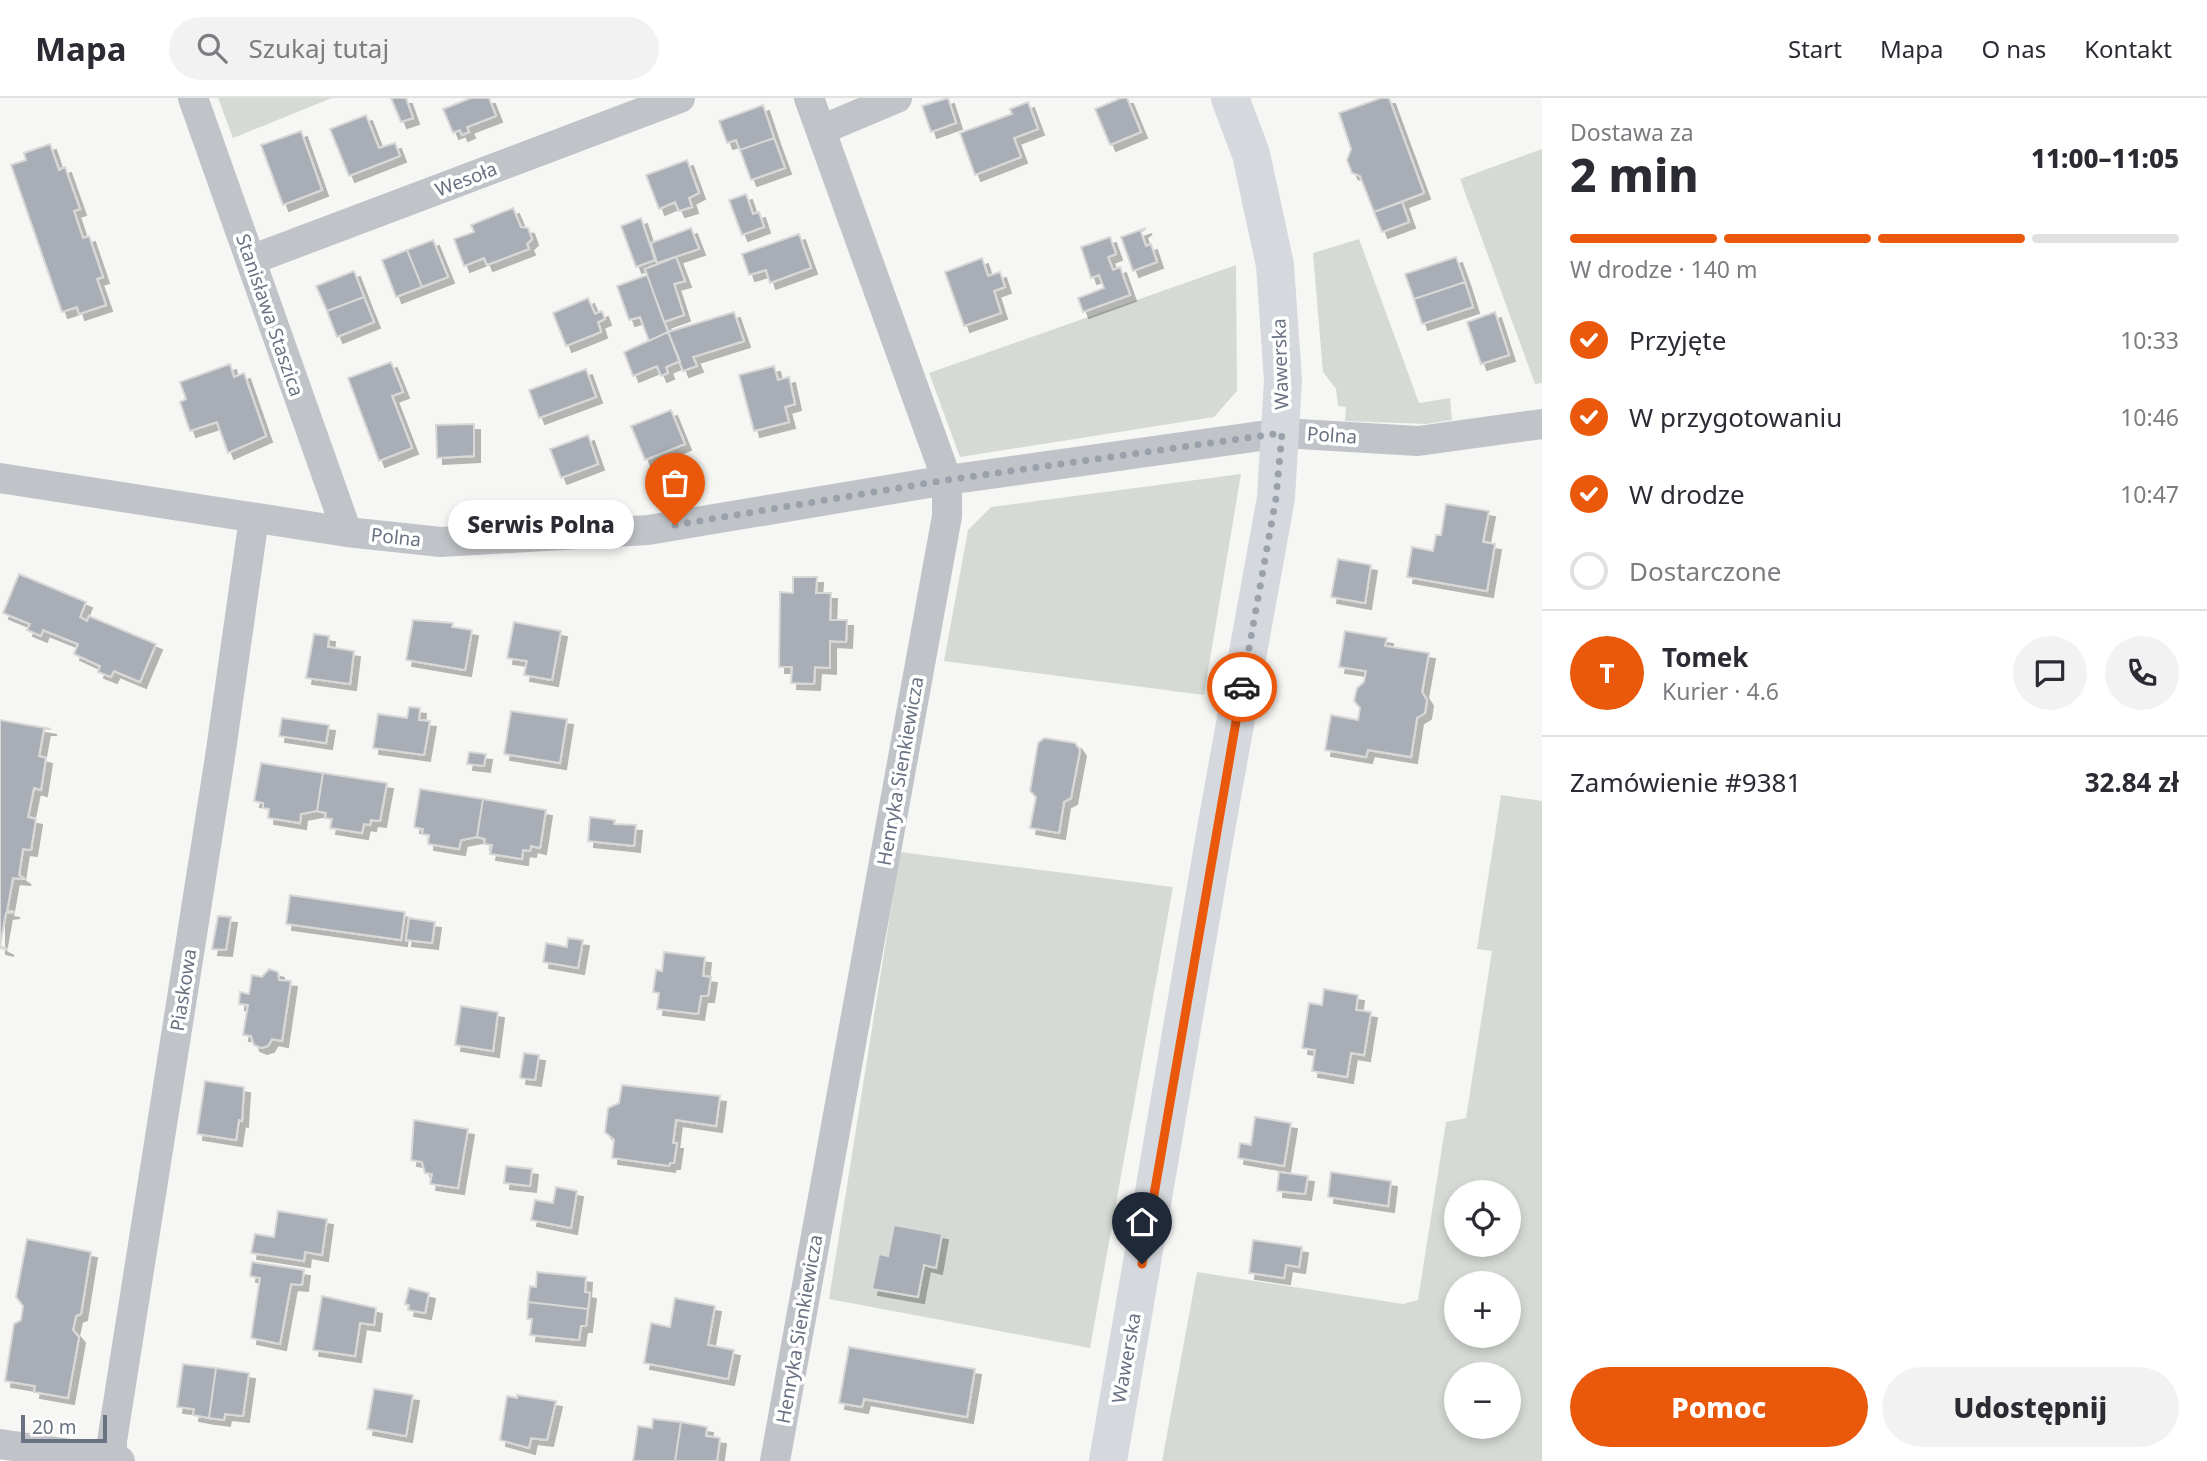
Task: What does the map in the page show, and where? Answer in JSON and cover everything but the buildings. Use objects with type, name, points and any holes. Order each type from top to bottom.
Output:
[{"type":"street","name":"Stanisława Staszica","points":[[193,98],[347,532]]},
{"type":"street","name":"Wesoła","points":[[251,260],[680,98]]},
{"type":"street","name":"Henryka Sienkiewicza","points":[[775,1461],[947,516],[947,480],[809,98]]},
{"type":"street","points":[[821,130],[897,98]]},
{"type":"street","name":"Wawerska","points":[[1108,1461],[1216,829],[1276,498],[1282,433],[1283,380],[1275,265],[1251,154],[1230,98]]},
{"type":"street","name":"Polna","points":[[0,478],[347,532],[440,542],[648,530],[947,480],[1282,433],[1418,441],[1542,424]]},
{"type":"street","name":"Piaskowa","points":[[115,1461],[112,1441],[220,757],[254,518]]},
{"type":"street","points":[[0,1444],[115,1461]]},
{"type":"shaded area","points":[[218,98],[332,98],[233,138]]},
{"type":"shaded area","points":[[1542,149],[1542,383],[1535,384],[1460,179]]},
{"type":"shaded area","points":[[1359,239],[1419,403],[1450,398],[1452,420],[1426,424],[1345,421],[1346,407],[1338,406],[1336,389],[1323,372],[1313,253]]},
{"type":"shaded area","points":[[1236,265],[1237,391],[1214,417],[960,457],[929,373]]},
{"type":"shaded area","points":[[1241,474],[1204,695],[944,661],[968,530],[991,507]]},
{"type":"shaded area","points":[[1501,795],[1542,801],[1542,1461],[1162,1461],[1197,1272],[1403,1304],[1418,1300],[1446,1122],[1466,1118],[1492,951],[1477,949]]},
{"type":"shaded area","points":[[900,852],[1173,887],[1090,1348],[829,1299]]},
{"type":"way so far","points":[[675,525],[947,480],[1282,433],[1276,498],[1242,687]]},
{"type":"place","name":"Serwis Polna","points":[[675,525]]},
{"type":"route","points":[[1142,1264],[1242,687]]}]
